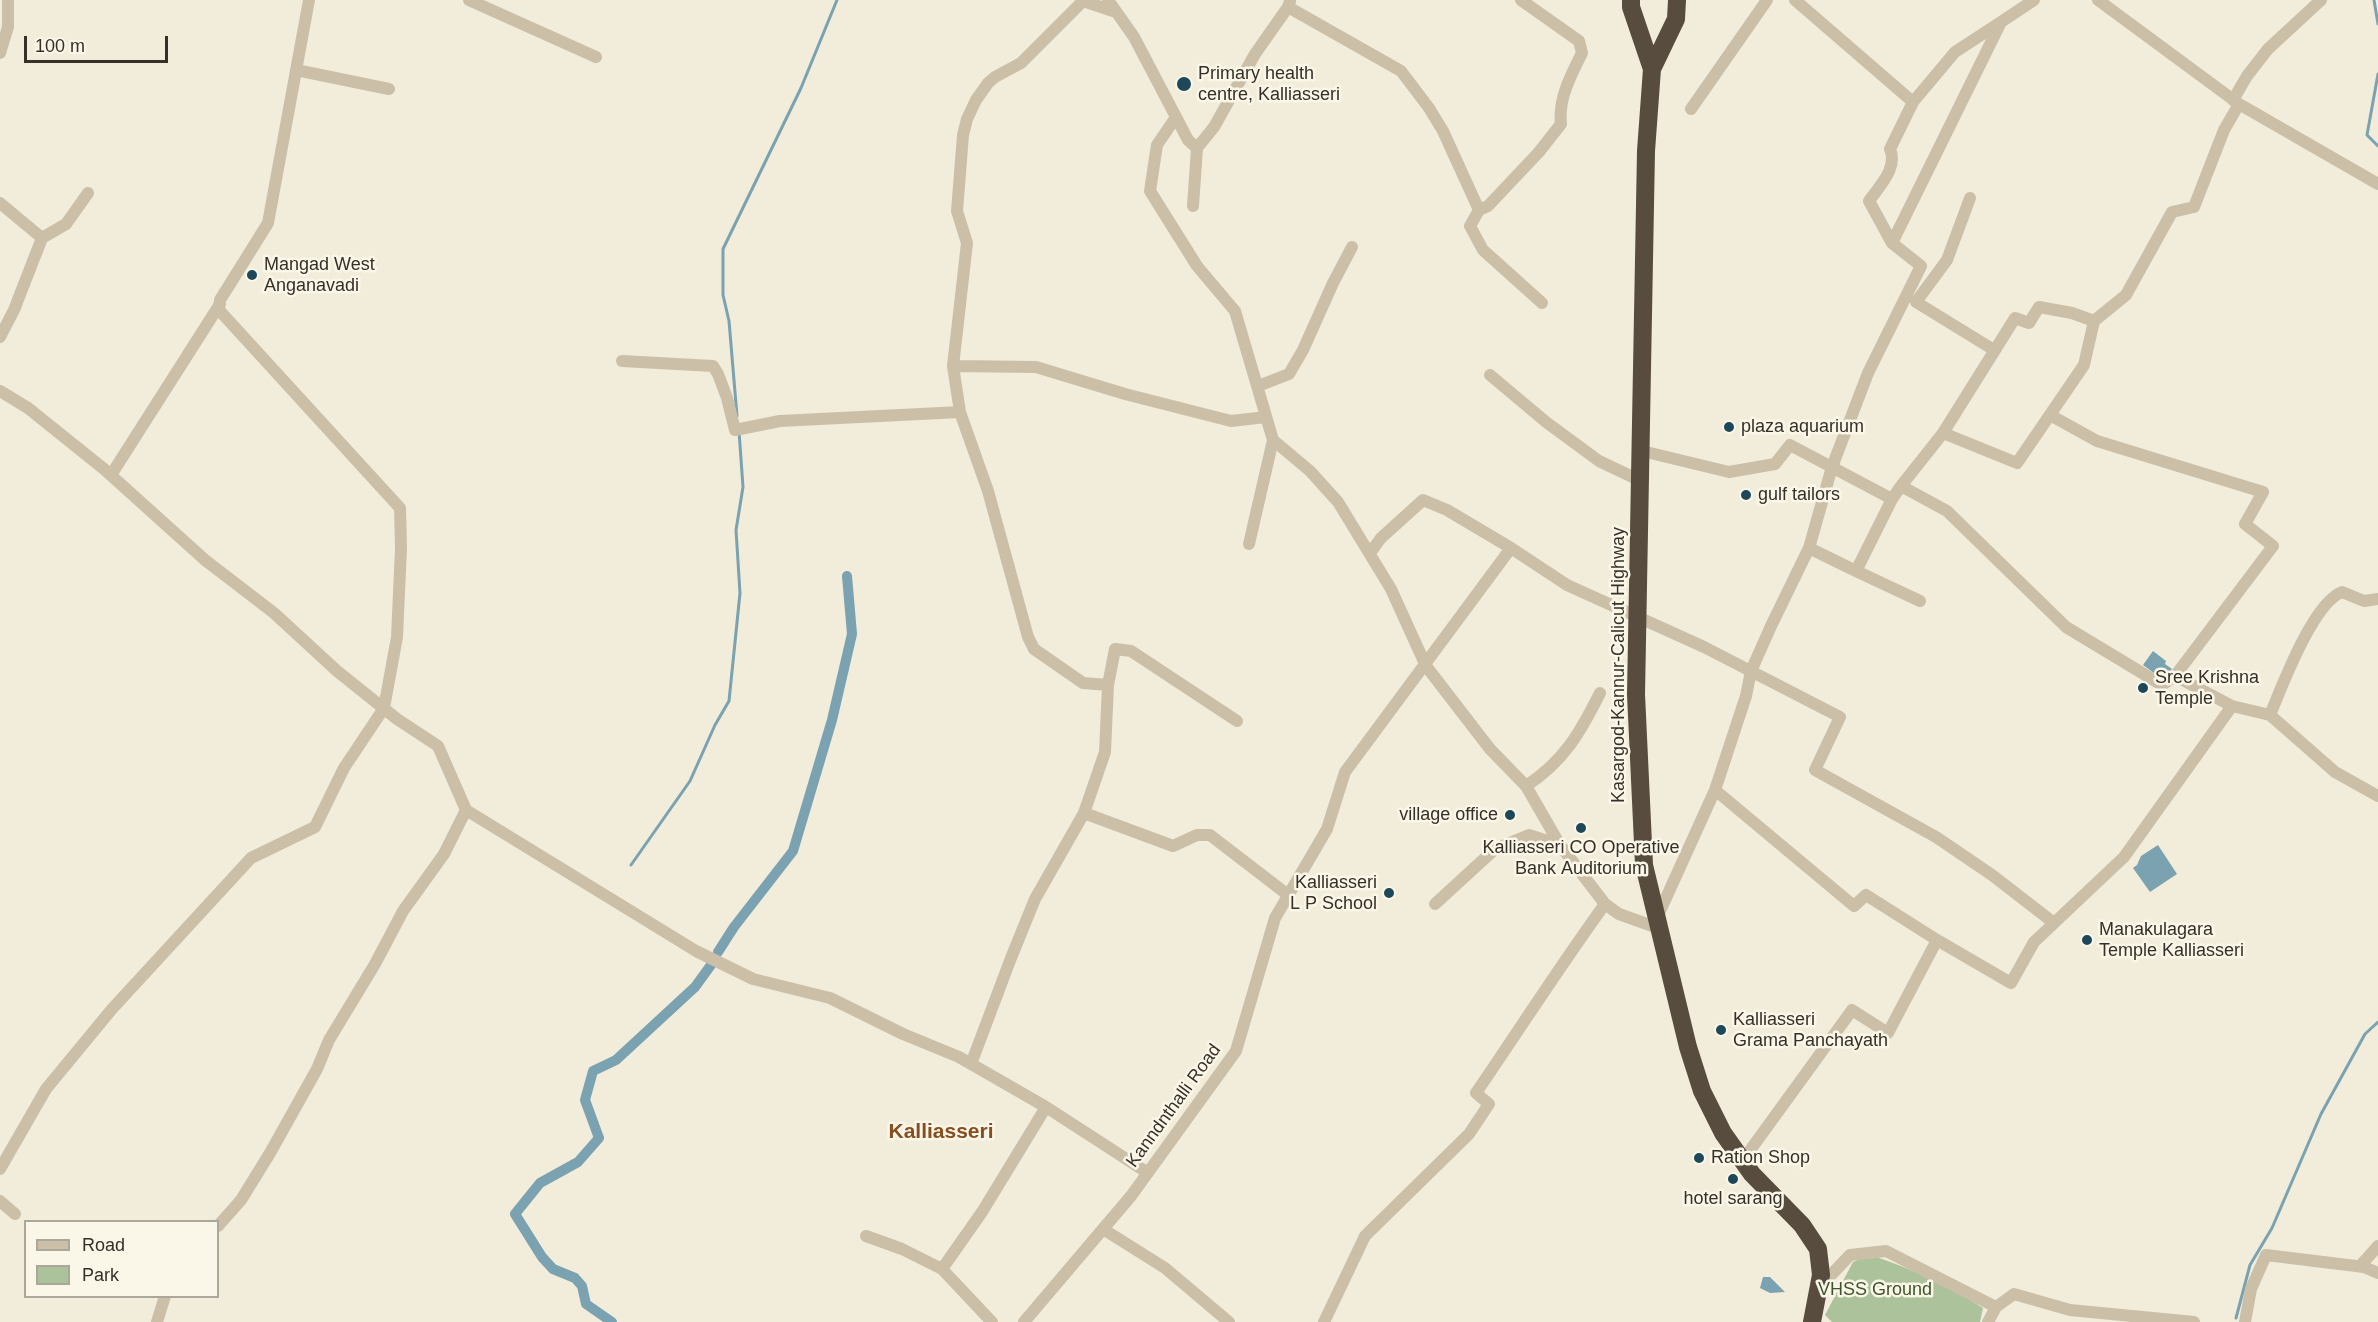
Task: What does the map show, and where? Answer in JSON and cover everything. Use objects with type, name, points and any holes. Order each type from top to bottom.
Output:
[{"type":"highway","name":"Kasargod-Kannur-Calicut Highway","points":[[1631,0],[1630,7],[1652,69],[1643,252],[1642,451],[1636,694],[1644,865],[1688,1047],[1702,1090],[1723,1133],[1752,1174],[1802,1225],[1818,1249],[1821,1275],[1812,1322]]},
{"type":"highway","name":"Kasargod-Kannur-Calicut Highway","points":[[1652,69],[1676,18],[1677,0]]},
{"type":"street","points":[[0,53],[8,27],[9,0]]},
{"type":"street","points":[[0,1169],[46,1089],[112,1009],[193,924],[251,858],[315,827],[344,768],[384,708],[397,637],[401,548],[400,508],[219,310],[220,300],[268,223],[309,0]]},
{"type":"street","points":[[469,0],[596,57]]},
{"type":"street","points":[[1108,0],[1134,37],[1188,140],[1197,148]]},
{"type":"street","points":[[1521,0],[1579,40],[1582,53],[1568,81],[1560,115],[1561,124],[1539,152],[1496,198],[1488,206],[1479,210],[1470,226],[1483,250],[1542,303]]},
{"type":"street","points":[[1691,109],[1767,0]]},
{"type":"street","points":[[1795,0],[1913,102]]},
{"type":"street","points":[[1273,440],[1310,471],[1338,502],[1391,589],[1426,666],[1490,749],[1526,786],[1560,845],[1605,904],[1619,914],[1657,924],[1715,790],[1746,696],[1751,671],[1809,548],[1832,467],[1868,373],[1921,266],[1892,243],[1869,201],[1893,165],[1890,149],[1913,102],[1955,52],[2034,0]]},
{"type":"street","points":[[2098,0],[2236,102],[2378,184]]},
{"type":"street","points":[[1943,433],[2017,464],[2084,365],[2094,321],[2126,295],[2172,212],[2194,207],[2247,76],[2268,49],[2321,0]]},
{"type":"street","points":[[1108,685],[1083,683],[1034,649],[1028,637],[988,491],[960,412],[953,366],[967,243],[957,211],[963,135],[967,119],[988,83],[1021,63],[1083,1],[1116,12]]},
{"type":"street","points":[[1193,206],[1197,148],[1214,127],[1255,54],[1289,3],[1401,71],[1443,131],[1479,210]]},
{"type":"street","points":[[1892,243],[2001,22]]},
{"type":"street","points":[[296,70],[389,90]]},
{"type":"street","points":[[1176,117],[1157,145],[1150,191],[1197,266],[1235,311],[1273,440],[1250,544]]},
{"type":"street","points":[[0,337],[14,310],[42,238],[66,224],[88,193]]},
{"type":"street","points":[[1970,198],[1947,260],[1916,302],[1994,350]]},
{"type":"street","points":[[0,203],[42,238]]},
{"type":"street","points":[[1258,386],[1289,374],[1304,350],[1333,283],[1352,247]]},
{"type":"street","points":[[111,475],[220,304]]},
{"type":"street","points":[[1856,571],[1900,486],[1943,433],[2015,318],[2029,322],[2039,307],[2072,313],[2094,321]]},
{"type":"street","points":[[622,361],[713,366],[727,398],[729,415],[740,428],[780,421],[960,412]]},
{"type":"street","points":[[953,366],[1036,367],[1125,394],[1231,421],[1266,417]]},
{"type":"street","points":[[1490,375],[1546,422],[1599,460],[1641,481]]},
{"type":"street","points":[[0,391],[28,408],[111,475],[205,560],[274,613],[337,671],[438,746],[466,810],[705,956],[753,979],[830,998],[971,1064],[1046,1107],[1148,1173]]},
{"type":"street","points":[[1900,486],[1947,512],[2066,627],[2162,686],[2175,676],[2273,546],[2245,524],[2263,492],[2097,441],[2050,415]]},
{"type":"street","points":[[1642,451],[1729,472],[1775,464],[1791,445],[1892,499]]},
{"type":"street","points":[[1370,553],[1382,538],[1424,500],[1447,510],[1511,548],[1567,585],[1751,671],[1840,717],[1815,770],[1935,837],[1992,875],[2054,923]]},
{"type":"street","name":"Kanndnthalli Road","points":[[1024,1322],[1148,1173],[1236,1051],[1275,918],[1327,829],[1345,772],[1426,666],[1511,548]]},
{"type":"street","points":[[1809,548],[1920,601]]},
{"type":"street","points":[[2270,715],[2292,662],[2313,622],[2330,599],[2342,592],[2364,601],[2378,599]]},
{"type":"street","points":[[971,1064],[1035,899],[1084,813],[1105,752],[1108,685],[1115,649],[1131,651],[1237,721]]},
{"type":"street","points":[[2175,676],[2232,706],[2270,715],[2335,772],[2378,796]]},
{"type":"street","points":[[1526,786],[1549,771],[1567,749],[1586,722],[1600,693]]},
{"type":"street","points":[[1715,790],[1854,906],[1866,895],[2011,983],[2034,942],[2124,857],[2232,706]]},
{"type":"street","points":[[219,1225],[241,1200],[270,1153],[317,1069],[329,1040],[375,964],[403,911],[444,854],[466,810]]},
{"type":"street","points":[[1084,813],[1173,846],[1197,835],[1210,835],[1288,895]]},
{"type":"street","points":[[1435,904],[1495,849],[1529,835],[1560,845]]},
{"type":"street","points":[[1324,1322],[1365,1236],[1469,1134],[1489,1104],[1476,1093],[1555,974],[1605,904]]},
{"type":"street","points":[[1743,1160],[1852,1010],[1888,1034],[1937,940]]},
{"type":"street","points":[[942,1269],[982,1212],[1046,1107]]},
{"type":"street","points":[[0,1201],[15,1214]]},
{"type":"street","points":[[1103,1229],[1165,1268],[1229,1322]]},
{"type":"street","points":[[866,1236],[902,1249],[942,1269],[992,1322]]},
{"type":"street","points":[[2360,1266],[2378,1246]]},
{"type":"street","points":[[1821,1275],[1832,1274],[1850,1255],[1886,1251],[1996,1307]]},
{"type":"street","points":[[2246,1322],[2251,1289],[2266,1255],[2360,1266],[2378,1273]]},
{"type":"street","points":[[1988,1322],[1996,1307],[2014,1294],[2070,1310],[2194,1322]]},
{"type":"street","points":[[158,1322],[164,1298]]},
{"type":"green space","name":"VHSS Ground","points":[[1870,1255],[1928,1278],[1970,1300],[1983,1308],[1980,1322],[1832,1322],[1825,1315],[1853,1262]]},
{"type":"water","points":[[2153,651],[2172,669],[2169,673],[2164,672],[2162,675],[2154,673],[2143,665]]},
{"type":"water","points":[[2158,845],[2177,874],[2150,892],[2133,868],[2141,856]]},
{"type":"water","points":[[1763,1277],[1770,1277],[1785,1292],[1770,1293],[1760,1288]]},
{"type":"waterway","points":[[737,416],[729,321],[723,295],[723,249],[801,88],[837,0]]},
{"type":"waterway","points":[[2374,0],[2378,24]]},
{"type":"waterway","points":[[2378,74],[2367,135],[2378,146]]},
{"type":"waterway","points":[[631,865],[690,781],[715,725],[729,701],[740,593],[736,530],[743,487],[739,431]]},
{"type":"waterway","points":[[718,952],[734,927],[793,851],[832,720],[852,634],[847,576]]},
{"type":"waterway","points":[[612,1322],[586,1304],[582,1286],[575,1278],[553,1269],[542,1257],[515,1214],[540,1183],[578,1162],[599,1138],[585,1100],[593,1071],[616,1060],[695,987],[711,965]]},
{"type":"waterway","points":[[2236,1318],[2250,1265],[2272,1228],[2321,1114],[2365,1034],[2378,1022]]},
{"type":"place","name":"Primary health centre, Kalliasseri","points":[[1184,84]]},
{"type":"place","name":"Mangad West Anganavadi","points":[[252,275]]},
{"type":"place","name":"plaza aquarium","points":[[1729,427]]},
{"type":"place","name":"gulf tailors","points":[[1746,495]]},
{"type":"place","name":"Sree Krishna Temple","points":[[2143,688]]},
{"type":"place","name":"village office","points":[[1510,815]]},
{"type":"place","name":"Kalliasseri CO Operative Bank Auditorium","points":[[1581,828]]},
{"type":"place","name":"Kalliasseri L P School","points":[[1389,893]]},
{"type":"place","name":"Manakulagara Temple Kalliasseri","points":[[2087,940]]},
{"type":"place","name":"Kalliasseri Grama Panchayath","points":[[1721,1030]]},
{"type":"place","name":"Ration Shop","points":[[1699,1158]]},
{"type":"place","name":"hotel sarang","points":[[1733,1179]]},
{"type":"district","name":"Kalliasseri","points":[[941,1132]]}]
